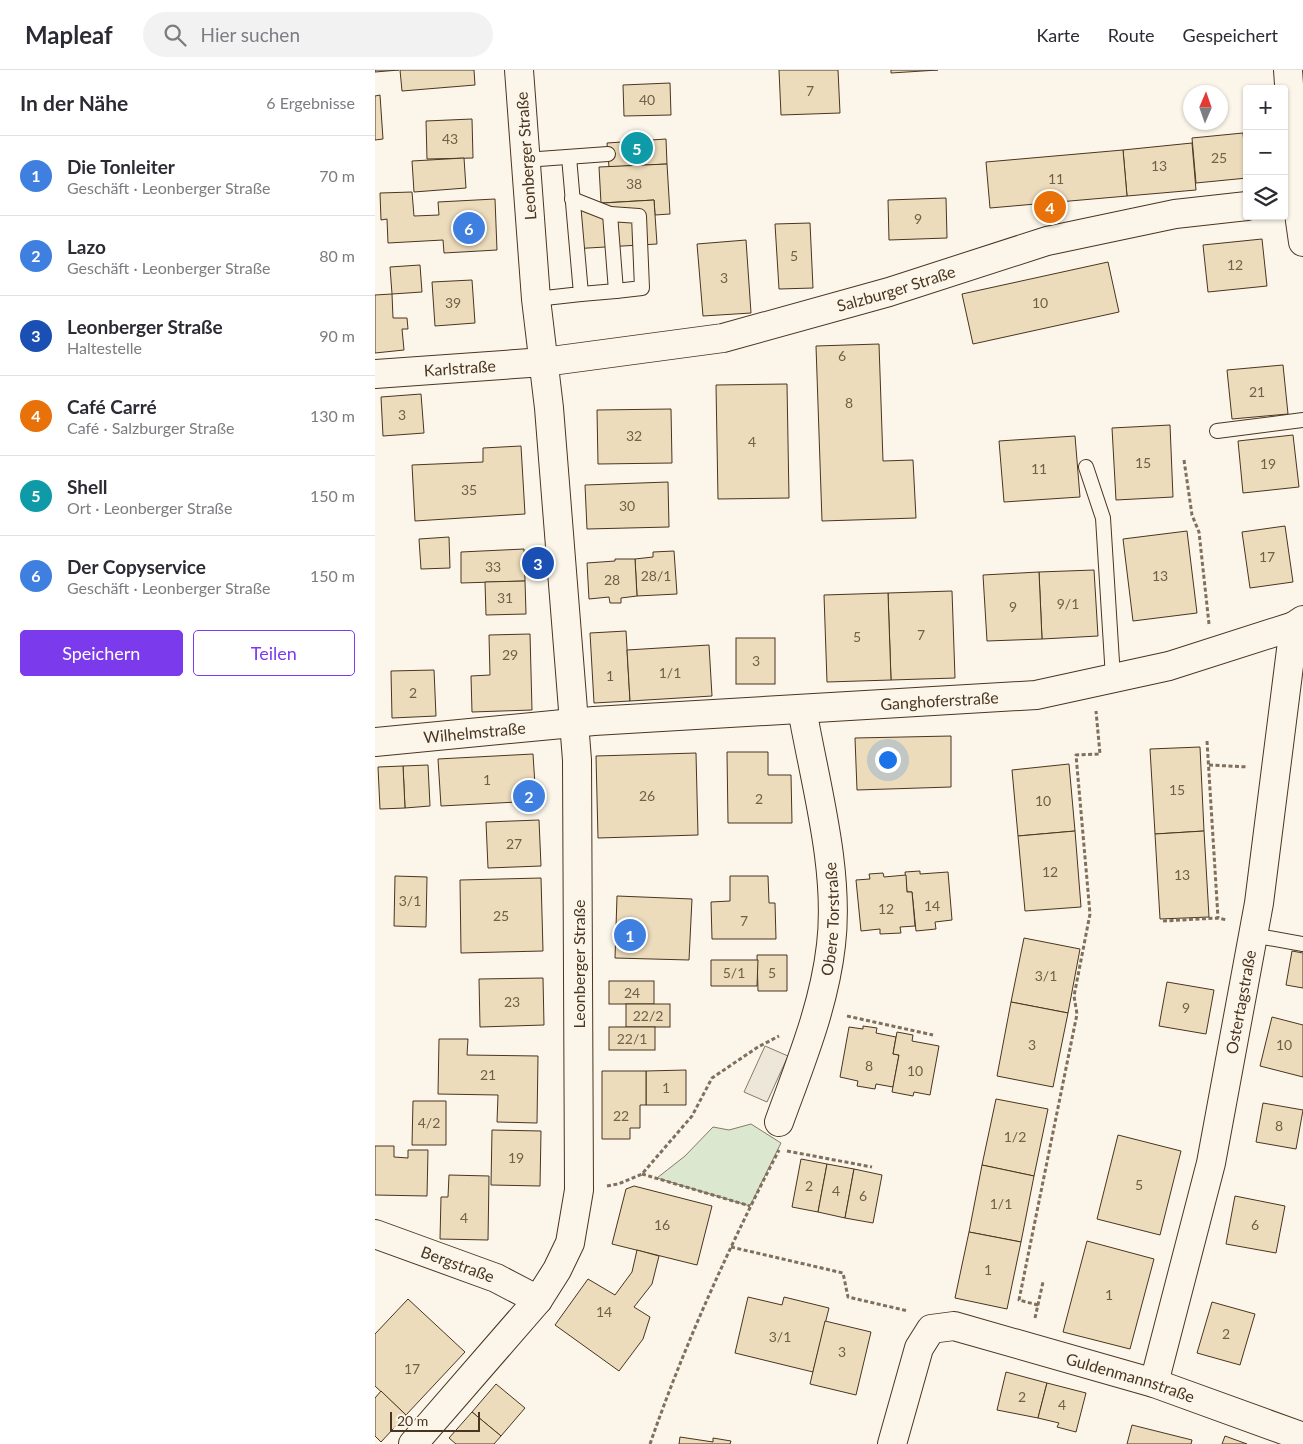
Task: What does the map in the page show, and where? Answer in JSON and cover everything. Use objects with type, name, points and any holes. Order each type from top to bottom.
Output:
[{"type":"street","name":"Leonberger Straße","points":[[413,1444],[538,1300],[557,1270],[570,1243],[579,1190],[579,961],[575,722],[544,362],[536,298],[519,70]]},
{"type":"street","points":[[1288,70],[1291,201],[1303,242]]},
{"type":"street","name":"Salzburger Straße","points":[[544,362],[723,338],[889,292],[1047,241],[1175,214],[1243,206]]},
{"type":"street","name":"Karlstraße","points":[[375,374],[544,362]]},
{"type":"street","name":"Ganghoferstraße","points":[[575,722],[1036,695],[1169,666],[1299,623]]},
{"type":"street","name":"Ostertagstraße","points":[[1154,1383],[1211,1163],[1253,931],[1299,623]]},
{"type":"street","name":"Obere Torstraße","points":[[779,1122],[819,1010],[831,944],[831,873],[802,709]]},
{"type":"street","name":"Wilhelmstraße","points":[[375,742],[575,722]]},
{"type":"street","name":"Bergstraße","points":[[375,1234],[496,1278],[538,1300]]},
{"type":"street","points":[[892,1444],[919,1348],[942,1327]]},
{"type":"street","name":"Guldenmannstraße","points":[[942,1327],[1029,1347],[1154,1383],[1303,1437]]},
{"type":"lane","points":[[525,160],[608,154]]},
{"type":"lane","points":[[569,157],[581,294]]},
{"type":"lane","points":[[536,298],[643,288],[639,216],[611,214],[572,199]]},
{"type":"lane","points":[[611,214],[616,291]]},
{"type":"lane","points":[[1217,432],[1303,420]]},
{"type":"lane","points":[[1086,467],[1103,518],[1103,681]]},
{"type":"lane","points":[[1253,931],[1303,944]]},
{"type":"path","points":[[1184,460],[1192,515],[1199,532],[1213,652]]},
{"type":"path","points":[[1038,1305],[1019,1300],[1077,1014],[1075,996],[1090,914],[1076,755],[1100,754],[1103,681]]},
{"type":"path","points":[[1207,741],[1219,918]]},
{"type":"path","points":[[1209,765],[1276,769]]},
{"type":"path","points":[[1163,921],[1219,918],[1253,931]]},
{"type":"path","points":[[819,1010],[933,1035]]},
{"type":"path","points":[[579,1190],[618,1184],[642,1174],[692,1116],[712,1078],[758,1047],[783,1034]]},
{"type":"path","points":[[650,1444],[671,1381],[750,1206],[779,1149],[779,1122]]},
{"type":"path","points":[[779,1149],[872,1167]]},
{"type":"path","points":[[642,1174],[750,1206]]},
{"type":"path","points":[[731,1247],[843,1273],[847,1297],[910,1312],[942,1327]]},
{"type":"path","points":[[1029,1347],[1043,1282]]},
{"type":"green space","points":[[751,1124],[781,1143],[750,1206],[657,1178],[685,1156],[713,1127],[729,1130]]},
{"type":"shaded area","points":[[765,1046],[788,1056],[767,1102],[744,1092]]},
{"type":"building","points":[[375,70],[399,70],[375,72]]},
{"type":"building","points":[[400,70],[474,70],[475,85],[402,91]]},
{"type":"building","points":[[779,70],[838,70],[840,113],[781,115]]},
{"type":"building","points":[[891,70],[938,70],[891,73]]},
{"type":"building","points":[[670,83],[671,115],[624,116],[623,85]]},
{"type":"building","points":[[380,95],[383,139],[375,140],[375,96]]},
{"type":"building","points":[[472,119],[473,158],[427,159],[426,121]]},
{"type":"building","points":[[1243,133],[1243,178],[1196,183],[1192,138]]},
{"type":"building","points":[[666,139],[667,164],[609,167],[607,143]]},
{"type":"building","points":[[1192,143],[1196,190],[1127,196],[1123,150]]},
{"type":"building","points":[[1123,150],[1127,196],[990,208],[986,162]]},
{"type":"building","points":[[464,158],[466,188],[414,192],[412,161]]},
{"type":"building","points":[[667,164],[670,214],[655,215],[654,200],[601,203],[599,167]]},
{"type":"building","points":[[412,192],[414,216],[439,215],[438,202],[495,199],[497,250],[444,253],[443,240],[388,243],[387,219],[381,220],[380,193]]},
{"type":"building","points":[[946,198],[947,238],[889,240],[888,200]]},
{"type":"building","points":[[654,200],[657,244],[571,249],[569,205]]},
{"type":"building","points":[[810,223],[813,288],[779,289],[775,224]]},
{"type":"building","points":[[1262,239],[1267,286],[1208,292],[1203,245]]},
{"type":"building","points":[[746,240],[751,313],[703,316],[697,244]]},
{"type":"building","points":[[1108,262],[1119,312],[973,344],[962,294]]},
{"type":"building","points":[[420,265],[422,292],[392,294],[390,267]]},
{"type":"building","points":[[472,280],[475,323],[435,326],[432,282]]},
{"type":"building","points":[[392,294],[393,318],[407,318],[408,329],[402,329],[404,350],[375,353],[375,295]]},
{"type":"building","points":[[879,344],[883,461],[913,460],[916,518],[822,521],[816,346]]},
{"type":"building","points":[[1283,365],[1288,414],[1232,419],[1227,370]]},
{"type":"building","points":[[787,384],[789,498],[718,499],[716,385]]},
{"type":"building","points":[[421,394],[424,433],[383,436],[381,397]]},
{"type":"building","points":[[671,409],[672,463],[598,464],[597,410]]},
{"type":"building","points":[[1170,425],[1173,497],[1116,500],[1112,428]]},
{"type":"building","points":[[1293,435],[1299,487],[1243,493],[1238,441]]},
{"type":"building","points":[[1075,436],[1080,497],[1004,502],[999,441]]},
{"type":"building","points":[[521,446],[525,514],[415,521],[412,465],[483,462],[483,448]]},
{"type":"building","points":[[668,482],[669,527],[587,529],[585,485]]},
{"type":"building","points":[[1285,526],[1293,582],[1250,588],[1242,532]]},
{"type":"building","points":[[1187,531],[1197,613],[1133,621],[1123,539]]},
{"type":"building","points":[[449,537],[450,568],[421,569],[419,539]]},
{"type":"building","points":[[524,549],[525,581],[461,583],[461,552]]},
{"type":"building","points":[[674,551],[677,594],[637,596],[635,559],[653,557],[653,552]]},
{"type":"building","points":[[615,559],[635,559],[637,596],[621,598],[621,603],[610,603],[609,597],[589,599],[587,563],[615,561]]},
{"type":"building","points":[[1094,570],[1098,636],[1042,639],[1039,572]]},
{"type":"building","points":[[1039,572],[1042,639],[987,641],[983,575]]},
{"type":"building","points":[[525,581],[526,614],[486,615],[485,582]]},
{"type":"building","points":[[952,591],[955,678],[891,680],[888,593]]},
{"type":"building","points":[[888,593],[891,680],[827,682],[824,595]]},
{"type":"building","points":[[626,631],[630,701],[594,703],[590,633]]},
{"type":"building","points":[[530,634],[532,710],[472,712],[471,676],[490,675],[489,635]]},
{"type":"building","points":[[736,638],[775,638],[775,684],[736,684]]},
{"type":"building","points":[[709,645],[712,696],[630,701],[627,650]]},
{"type":"building","points":[[434,670],[436,716],[392,718],[391,671]]},
{"type":"building","points":[[951,736],[951,787],[857,790],[855,738]]},
{"type":"building","points":[[1200,747],[1204,831],[1155,834],[1150,749]]},
{"type":"building","points":[[727,752],[768,752],[768,775],[791,775],[792,823],[728,823]]},
{"type":"building","points":[[696,753],[698,835],[598,838],[596,756]]},
{"type":"building","points":[[533,754],[536,801],[441,806],[438,759]]},
{"type":"building","points":[[1069,764],[1075,831],[1018,836],[1012,770]]},
{"type":"building","points":[[428,765],[430,806],[405,808],[403,766]]},
{"type":"building","points":[[403,766],[405,808],[380,809],[378,767]]},
{"type":"building","points":[[539,820],[541,866],[488,868],[486,822]]},
{"type":"building","points":[[1075,831],[1081,907],[1025,911],[1018,836]]},
{"type":"building","points":[[1204,831],[1209,917],[1160,919],[1155,834]]},
{"type":"building","points":[[920,871],[920,874],[948,872],[952,920],[935,922],[936,929],[916,931],[912,892],[907,892],[905,872]]},
{"type":"building","points":[[883,873],[884,877],[906,875],[907,892],[912,892],[915,926],[900,927],[901,933],[880,934],[880,929],[861,931],[856,880],[870,879],[869,874]]},
{"type":"building","points":[[395,876],[427,877],[426,927],[394,926]]},
{"type":"building","points":[[730,876],[768,876],[769,903],[775,903],[776,939],[712,939],[711,902],[730,901]]},
{"type":"building","points":[[541,878],[543,951],[461,953],[460,880]]},
{"type":"building","points":[[617,896],[692,899],[689,960],[615,958]]},
{"type":"building","points":[[1024,938],[1080,949],[1068,1013],[1011,1002]]},
{"type":"building","points":[[1292,951],[1303,953],[1303,988],[1286,985]]},
{"type":"building","points":[[757,955],[787,955],[787,991],[758,991]]},
{"type":"building","points":[[711,960],[758,960],[757,986],[711,986]]},
{"type":"building","points":[[543,978],[544,1025],[480,1027],[479,979]]},
{"type":"building","points":[[609,981],[654,981],[654,1004],[609,1004]]},
{"type":"building","points":[[1167,982],[1214,990],[1206,1034],[1159,1026]]},
{"type":"building","points":[[1011,1002],[1068,1013],[1053,1087],[997,1076]]},
{"type":"building","points":[[626,1004],[670,1004],[670,1027],[626,1027]]},
{"type":"building","points":[[1272,1017],[1303,1025],[1303,1077],[1260,1066]]},
{"type":"building","points":[[863,1026],[877,1028],[876,1033],[896,1037],[893,1054],[899,1055],[893,1087],[876,1084],[875,1089],[857,1086],[858,1081],[840,1077],[849,1027],[863,1029]]},
{"type":"building","points":[[609,1027],[655,1027],[655,1050],[609,1050]]},
{"type":"building","points":[[897,1032],[913,1035],[912,1041],[939,1046],[930,1095],[914,1092],[913,1096],[892,1092],[899,1055],[893,1054]]},
{"type":"building","points":[[439,1039],[468,1039],[467,1055],[538,1056],[537,1123],[497,1122],[498,1095],[438,1094]]},
{"type":"building","points":[[686,1070],[686,1105],[646,1105],[646,1071]]},
{"type":"building","points":[[602,1071],[646,1071],[646,1105],[640,1105],[640,1128],[630,1128],[630,1139],[602,1139]]},
{"type":"building","points":[[996,1099],[1048,1109],[1034,1176],[982,1165]]},
{"type":"building","points":[[413,1101],[446,1101],[446,1145],[412,1145]]},
{"type":"building","points":[[1263,1103],[1303,1110],[1296,1149],[1256,1142]]},
{"type":"building","points":[[492,1130],[541,1131],[540,1186],[491,1185]]},
{"type":"building","points":[[1118,1135],[1181,1151],[1160,1235],[1097,1219]]},
{"type":"building","points":[[375,1146],[394,1146],[394,1157],[408,1158],[408,1150],[428,1150],[427,1196],[375,1195]]},
{"type":"building","points":[[801,1159],[827,1164],[818,1212],[792,1207]]},
{"type":"building","points":[[827,1164],[854,1169],[845,1218],[818,1212]]},
{"type":"building","points":[[982,1165],[1034,1176],[1021,1242],[969,1232]]},
{"type":"building","points":[[854,1169],[882,1175],[873,1223],[845,1218]]},
{"type":"building","points":[[449,1175],[489,1176],[488,1240],[440,1239],[441,1197],[448,1197]]},
{"type":"building","points":[[634,1186],[712,1206],[697,1265],[612,1244],[626,1189]]},
{"type":"building","points":[[1235,1196],[1285,1206],[1276,1253],[1226,1244]]},
{"type":"building","points":[[969,1232],[1021,1242],[1007,1309],[955,1298]]},
{"type":"building","points":[[1087,1241],[1154,1259],[1130,1349],[1063,1332]]},
{"type":"building","points":[[637,1250],[659,1256],[652,1284],[634,1307],[650,1317],[643,1339],[619,1371],[555,1325],[588,1279],[615,1295],[632,1272]]},
{"type":"building","points":[[748,1297],[782,1305],[784,1297],[829,1308],[813,1372],[735,1353]]},
{"type":"building","points":[[408,1299],[465,1352],[406,1415],[375,1386],[375,1334]]},
{"type":"building","points":[[1212,1302],[1255,1314],[1240,1365],[1197,1353]]},
{"type":"building","points":[[825,1321],[871,1332],[856,1395],[810,1384]]},
{"type":"building","points":[[1006,1372],[1047,1383],[1038,1418],[997,1410]]},
{"type":"building","points":[[1047,1383],[1086,1393],[1076,1432],[1057,1427],[1059,1423],[1038,1418]]},
{"type":"building","points":[[496,1384],[525,1408],[501,1436],[472,1412]]},
{"type":"building","points":[[381,1391],[406,1415],[381,1442],[375,1436],[375,1398]]},
{"type":"building","points":[[472,1412],[501,1436],[494,1444],[456,1444],[449,1438]]},
{"type":"building","points":[[1132,1425],[1192,1440],[1191,1444],[1127,1444]]},
{"type":"building","points":[[1225,1436],[1247,1444],[1222,1444]]},
{"type":"building","points":[[680,1437],[713,1442],[713,1438],[731,1441],[730,1444],[679,1444]]},
{"type":"place","name":"Shell","points":[[637,148]]},
{"type":"place","name":"Café Carré","points":[[1050,207]]},
{"type":"place","name":"Der Copyservice","points":[[469,228]]},
{"type":"place","name":"Leonberger Straße","points":[[538,563]]},
{"type":"place","name":"Lazo","points":[[529,796]]},
{"type":"place","name":"Die Tonleiter","points":[[630,935]]}]
